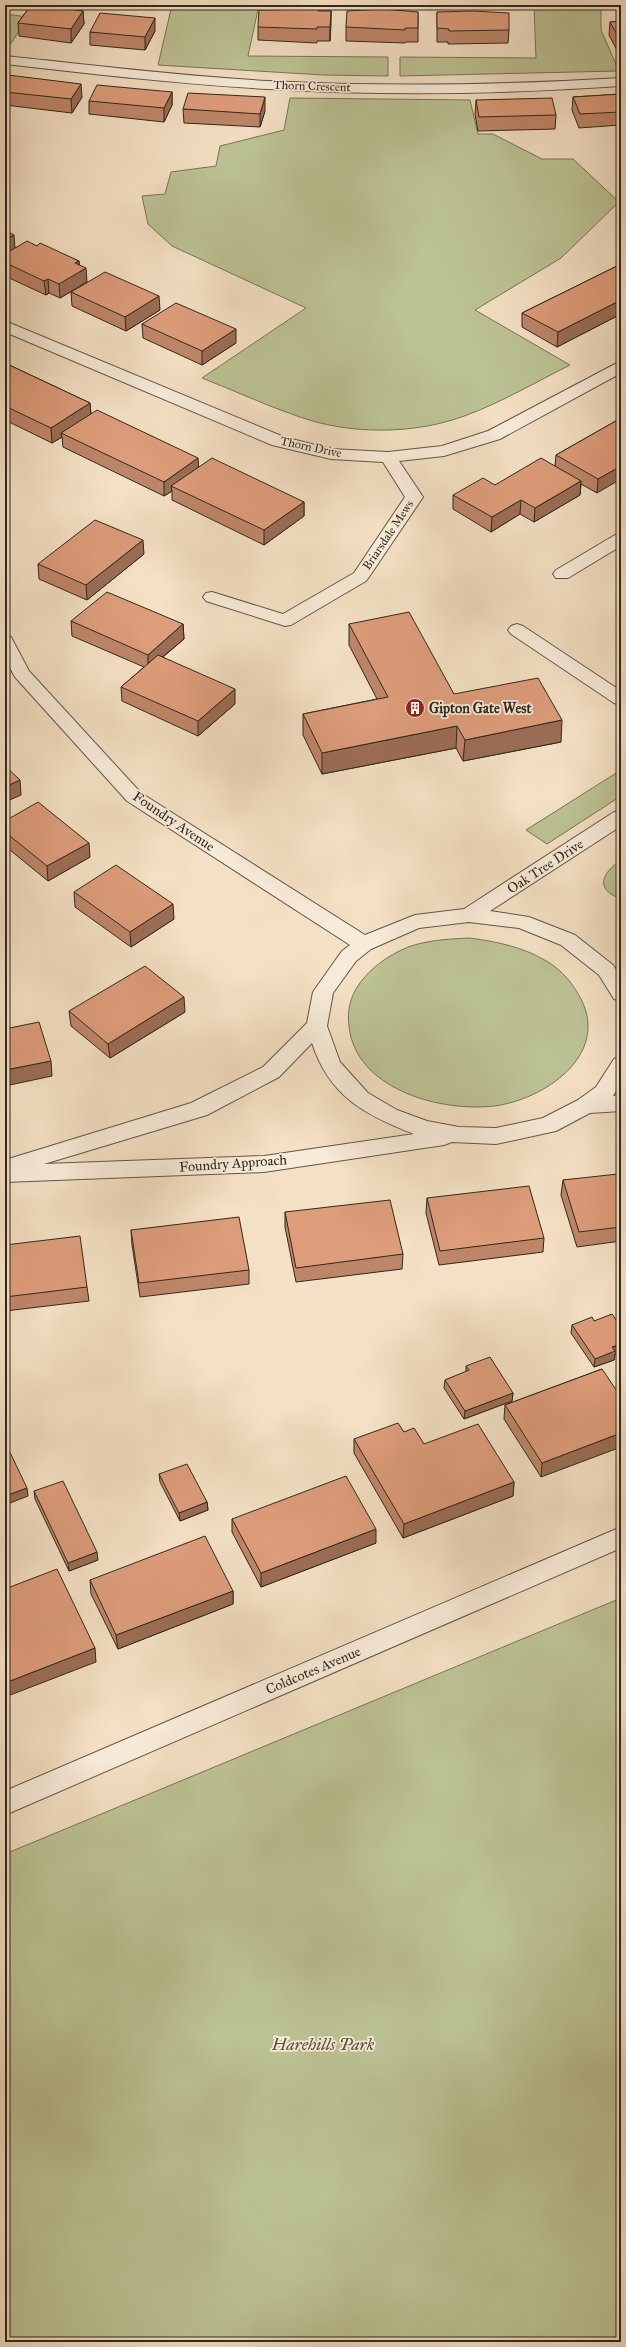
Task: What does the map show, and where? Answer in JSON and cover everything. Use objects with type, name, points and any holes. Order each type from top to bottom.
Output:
[{"type":"street","name":"Thorn Crescent","points":[[5,60],[149,76],[344,88],[468,89],[621,82]]},
{"type":"street","name":"Thorn Drive","points":[[5,326],[278,441],[331,454],[388,457],[444,451],[494,435],[621,367]]},
{"type":"street","name":"Briarsdale Mews","points":[[212,597],[285,621],[360,577],[414,497],[388,457]]},
{"type":"street","points":[[562,574],[621,539]]},
{"type":"street","points":[[517,630],[621,699]]},
{"type":"street","name":"Foundry Avenue","points":[[5,641],[21,673],[134,797],[364,944]]},
{"type":"street","name":"Oak Tree Drive","points":[[469,915],[621,817]]},
{"type":"street","name":"Foundry Approach","points":[[459,1135],[417,1126],[389,1116],[360,1098],[330,1065],[317,1026],[323,992],[349,956],[364,944],[415,922],[469,915],[522,922],[568,940],[614,965],[621,994]]},
{"type":"street","points":[[5,1168],[199,1109],[271,1072],[317,1026]]},
{"type":"street","name":"Foundry Approach","points":[[5,1174],[264,1164],[459,1135],[496,1136],[548,1125],[586,1106],[604,1092],[621,1064]]},
{"type":"street","points":[[586,1106],[621,1103]]},
{"type":"street","name":"Coldcotes Avenue","points":[[5,1803],[621,1537]]},
{"type":"green space","points":[[172,5],[259,5],[248,56],[388,57],[388,76],[323,75],[158,65]]},
{"type":"green space","points":[[534,5],[601,5],[601,30],[619,71],[400,76],[400,57],[536,58]]},
{"type":"green space","points":[[5,14],[28,17],[8,48],[5,47]]},
{"type":"green space","points":[[290,98],[470,100],[478,134],[493,134],[542,159],[573,159],[619,202],[561,258],[475,310],[570,365],[506,398],[480,410],[447,422],[404,429],[382,430],[338,427],[317,422],[273,407],[202,378],[306,308],[172,246],[148,224],[142,196],[165,194],[171,172],[216,166],[220,146],[284,130]]},
{"type":"green space","points":[[621,770],[621,796],[547,844],[526,830]]},
{"type":"green space","points":[[621,860],[621,899],[607,891],[604,886],[604,881],[609,870]]},
{"type":"green space","points":[[469,938],[524,950],[554,966],[566,977],[576,990],[581,999],[588,1020],[587,1039],[579,1056],[567,1072],[551,1085],[532,1095],[513,1102],[494,1106],[473,1107],[451,1105],[429,1101],[407,1094],[387,1083],[370,1070],[358,1053],[349,1027],[348,1016],[353,994],[366,975],[385,959],[408,947],[423,943],[438,940]]},
{"type":"green space","name":"Harehills Park","points":[[621,1598],[621,2342],[5,2342],[5,1854]]},
{"type":"building","points":[[31,5],[83,11],[71,29],[18,23]]},
{"type":"building","points":[[318,9],[318,11],[331,11],[330,27],[317,27],[317,29],[258,27],[259,10]]},
{"type":"building","points":[[382,9],[418,12],[418,28],[405,28],[405,30],[346,27],[347,11]]},
{"type":"building","points":[[473,11],[509,13],[509,30],[449,31],[449,29],[437,28],[437,12]]},
{"type":"building","points":[[100,13],[155,18],[145,37],[90,32]]},
{"type":"building","points":[[621,21],[621,42],[610,22]]},
{"type":"building","points":[[8,75],[81,84],[71,99],[5,92],[5,80]]},
{"type":"building","points":[[97,85],[172,92],[164,108],[89,101]]},
{"type":"building","points":[[188,93],[265,97],[260,114],[183,109]]},
{"type":"building","points":[[621,94],[621,112],[580,114],[573,97]]},
{"type":"building","points":[[552,98],[556,115],[479,117],[476,100]]},
{"type":"building","points":[[5,230],[14,235],[5,239]]},
{"type":"building","points":[[27,241],[37,246],[40,243],[79,261],[75,263],[86,268],[59,284],[48,279],[44,281],[6,263],[9,261],[5,259],[5,254]]},
{"type":"building","points":[[621,264],[621,300],[558,332],[522,313]]},
{"type":"building","points":[[105,272],[159,296],[125,317],[71,292]]},
{"type":"building","points":[[176,303],[236,329],[202,351],[142,324]]},
{"type":"building","points":[[5,363],[90,403],[51,428],[5,406]]},
{"type":"building","points":[[97,410],[198,458],[164,482],[61,433]]},
{"type":"building","points":[[621,418],[621,466],[598,479],[556,455]]},
{"type":"building","points":[[212,458],[304,502],[264,530],[171,486]]},
{"type":"building","points":[[541,458],[581,481],[535,508],[521,500],[492,517],[453,495],[483,478],[495,485]]},
{"type":"building","points":[[95,520],[143,540],[86,585],[38,564]]},
{"type":"building","points":[[107,592],[183,624],[148,655],[71,621]]},
{"type":"building","name":"Gipton Gate West","points":[[409,612],[454,694],[538,678],[562,720],[465,740],[457,726],[322,753],[303,714],[388,697],[349,624]]},
{"type":"building","points":[[158,655],[235,689],[198,721],[121,687]]},
{"type":"building","points":[[5,766],[20,780],[5,787]]},
{"type":"building","points":[[38,802],[89,843],[47,866],[5,832],[5,821]]},
{"type":"building","points":[[116,865],[173,904],[130,932],[74,892]]},
{"type":"building","points":[[145,966],[184,997],[108,1044],[69,1011]]},
{"type":"building","points":[[39,1022],[51,1061],[5,1070],[5,1029]]},
{"type":"building","points":[[618,1174],[621,1184],[621,1227],[579,1232],[563,1180]]},
{"type":"building","points":[[529,1186],[544,1238],[440,1251],[427,1198]]},
{"type":"building","points":[[390,1200],[403,1254],[296,1268],[285,1212]]},
{"type":"building","points":[[239,1217],[249,1270],[139,1283],[131,1230]]},
{"type":"building","points":[[80,1236],[87,1287],[5,1297],[5,1245]]},
{"type":"building","points":[[612,1314],[621,1327],[621,1344],[612,1347],[615,1351],[595,1359],[572,1325],[592,1317],[594,1321]]},
{"type":"building","points":[[490,1357],[513,1393],[465,1411],[445,1380],[469,1370],[466,1366]]},
{"type":"building","points":[[602,1369],[621,1397],[621,1433],[542,1463],[505,1405]]},
{"type":"building","points":[[398,1423],[404,1432],[414,1428],[424,1444],[478,1424],[514,1482],[404,1524],[354,1439]]},
{"type":"building","points":[[5,1442],[27,1488],[5,1496]]},
{"type":"building","points":[[187,1464],[207,1502],[179,1513],[159,1474]]},
{"type":"building","points":[[346,1476],[376,1529],[261,1573],[232,1519]]},
{"type":"building","points":[[63,1481],[97,1552],[68,1563],[34,1491]]},
{"type":"building","points":[[205,1536],[233,1591],[116,1635],[90,1580]]},
{"type":"building","points":[[57,1569],[95,1648],[5,1683],[5,1589]]},
{"type":"place","name":"Gipton Gate West","points":[[415,708]]}]
